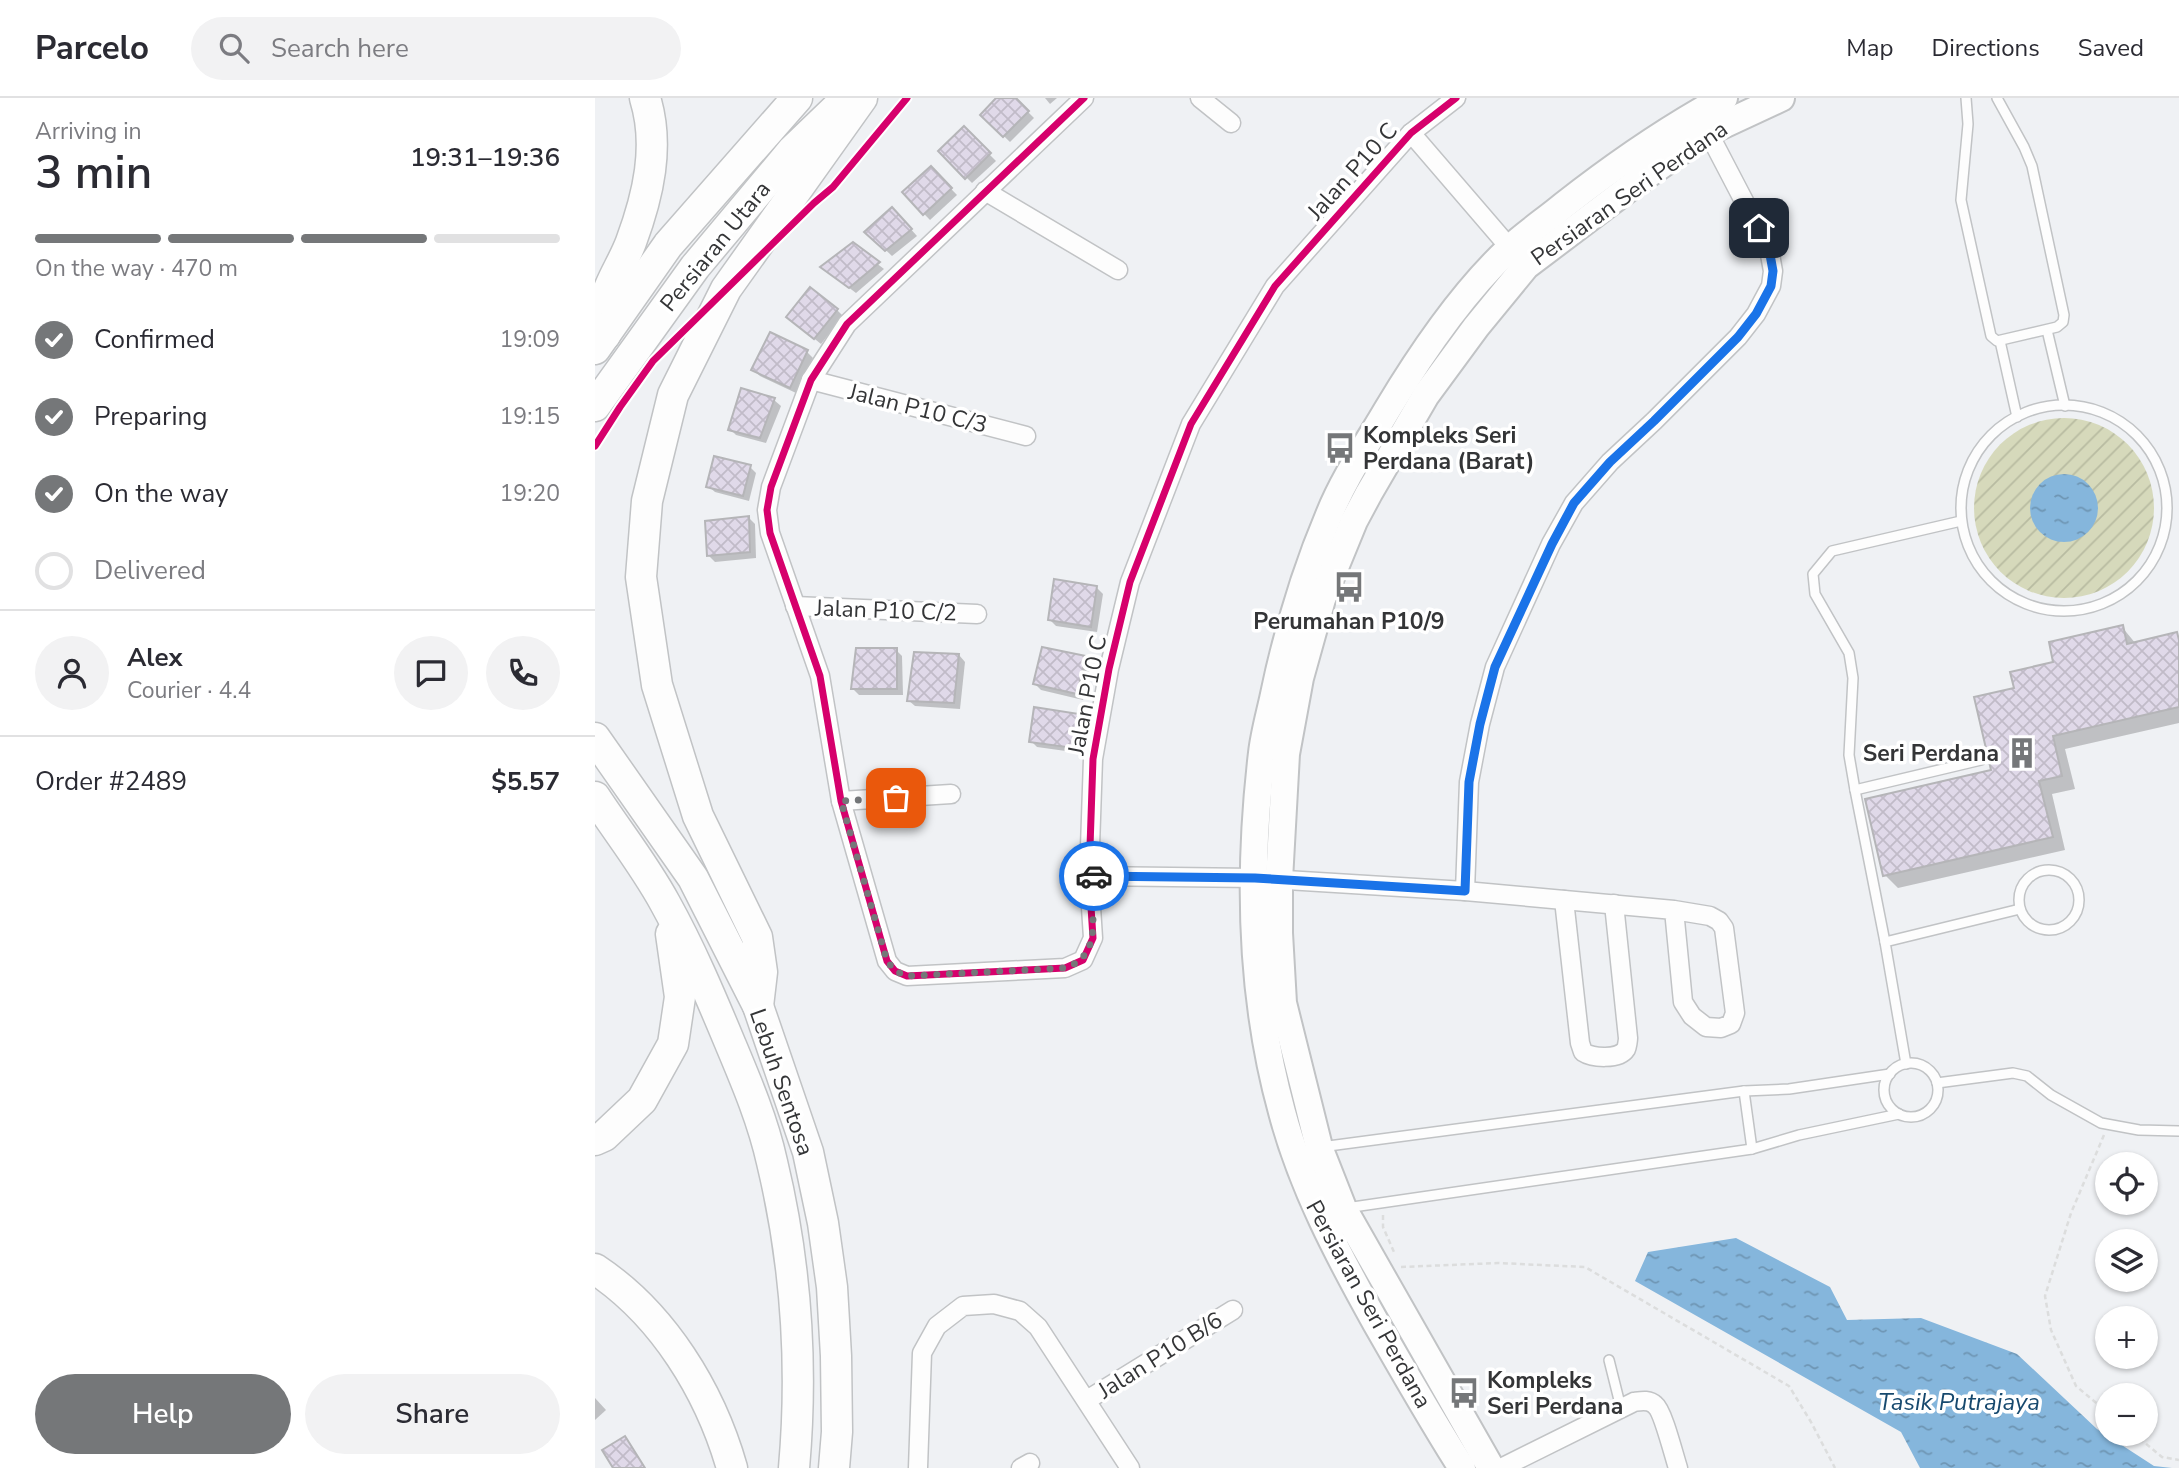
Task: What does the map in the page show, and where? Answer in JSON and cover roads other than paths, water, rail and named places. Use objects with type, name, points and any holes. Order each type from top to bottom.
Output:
[{"type":"main road","points":[[600,342],[606,298],[631,244],[647,194],[653,153],[645,98]]},
{"type":"main road","name":"Persiaran Utara","points":[[600,342],[668,244],[797,98]]},
{"type":"main road","name":"Persiaran Utara","points":[[595,406],[695,267],[793,150],[848,98]]},
{"type":"main road","points":[[758,1006],[762,972],[757,937],[698,816],[657,685],[641,578],[647,501],[674,395],[726,289],[862,98]]},
{"type":"main road","name":"Lebuh Sentosa","points":[[595,738],[693,878],[758,1006],[808,1152],[823,1223],[832,1287],[837,1432],[834,1468]]},
{"type":"main road","name":"Lebuh Sentosa","points":[[595,797],[665,901],[719,1017],[750,1092],[772,1161],[794,1291],[798,1356],[794,1468]]},
{"type":"main road","points":[[595,1140],[604,1136],[642,1100],[674,1044],[680,997],[665,901]]},
{"type":"main road","points":[[595,1269],[640,1307],[668,1340],[701,1388],[723,1436],[732,1468]]},
{"type":"street","name":"Jalan P10 C","points":[[1084,98],[847,324],[811,380],[771,487],[767,510],[769,533],[820,676],[841,801],[887,961],[895,971],[907,976],[1065,968],[1083,960],[1093,939],[1089,876],[1093,759],[1109,669],[1129,582],[1192,424],[1275,286],[1411,133],[1456,98]]},
{"type":"street","points":[[1200,98],[1231,123]]},
{"type":"street","name":"Persiaran Seri Perdana","points":[[1462,1468],[1352,1281],[1307,1149],[1283,1003],[1279,933],[1267,879],[1300,678],[1322,599],[1353,521],[1426,395],[1476,327],[1518,257],[1620,162],[1724,98]]},
{"type":"street","name":"Persiaran Seri Perdana","points":[[1518,257],[1637,182],[1708,132],[1781,98]]},
{"type":"street","points":[[1465,891],[1469,782],[1480,724],[1495,667],[1552,544],[1574,503],[1610,462],[1738,337],[1756,314],[1771,286],[1773,271],[1769,249],[1708,132]]},
{"type":"street","name":"Jalan P10 C","points":[[1411,133],[1518,257]]},
{"type":"street","points":[[985,191],[1118,270]]},
{"type":"street","name":"Jalan P10 C/3","points":[[811,380],[1026,436]]},
{"type":"street","name":"Jalan P10 C/2","points":[[795,606],[977,614]]},
{"type":"street","points":[[841,801],[951,794]]},
{"type":"street","points":[[1089,876],[1267,879],[1465,891],[1614,904],[1674,911],[1710,916],[1724,928],[1735,1013],[1731,1024],[1721,1028],[1706,1027],[1692,1016],[1683,1002],[1674,911]]},
{"type":"street","points":[[1564,900],[1580,1042],[1583,1052],[1590,1056],[1619,1055],[1627,1048],[1614,904]]},
{"type":"street","name":"Persiaran Seri Perdana","points":[[1330,1210],[1490,1468]]},
{"type":"street","points":[[918,1468],[922,1353],[937,1326],[963,1306],[993,1304],[1020,1311],[1038,1328],[1130,1468]]},
{"type":"street","name":"Jalan P10 B/6","points":[[1087,1400],[1233,1310]]},
{"type":"street","points":[[1500,1468],[1641,1401],[1655,1404],[1659,1408],[1678,1468]]},
{"type":"lane","points":[[1966,98],[1968,124],[1961,201],[1991,336],[2000,341],[2057,327],[2063,322],[2064,315],[2032,166],[1997,98]]},
{"type":"lane","points":[[2047,330],[2065,406]]},
{"type":"lane","points":[[2000,341],[2017,417]]},
{"type":"lane","points":[[2065,406],[2089,409],[2108,415],[2124,425],[2153,456],[2163,479],[2167,502],[2165,527],[2148,567],[2119,595],[2084,609],[2067,611],[2042,608],[2014,598],[1987,577],[1976,563],[1961,521],[1961,496],[1967,472],[1981,446],[2002,426],[2017,417],[2042,408],[2065,406]]},
{"type":"lane","points":[[1906,1064],[1849,755],[1853,678],[1849,653],[1815,594],[1813,574],[1832,551],[1961,521]]},
{"type":"lane","points":[[1855,790],[1982,760]]},
{"type":"lane","points":[[2052,870],[2062,873],[2070,878],[2078,891],[2079,906],[2076,912],[2068,923],[2059,928],[2050,930],[2035,926],[2024,917],[2020,909],[2020,890],[2024,881],[2037,872],[2052,870]]},
{"type":"lane","points":[[1885,942],[2020,909]]},
{"type":"lane","points":[[1330,1210],[1752,1149],[1799,1135],[1899,1114],[1912,1117],[1928,1111],[1936,1101],[1937,1083],[1934,1076],[1919,1064],[1906,1064],[1896,1068],[1886,1081],[1885,1094],[1889,1105],[1899,1114]]},
{"type":"lane","points":[[1937,1083],[2013,1073],[2027,1076],[2051,1095],[2101,1123],[2179,1131]]},
{"type":"lane","points":[[1307,1149],[1890,1074]]},
{"type":"lane","points":[[1744,1091],[1752,1149]]},
{"type":"lane","points":[[1609,1360],[1622,1408]]},
{"type":"water","points":[[2057,474],[2071,474],[2083,479],[2093,489],[2098,508],[2093,527],[2083,537],[2071,542],[2057,542],[2045,537],[2035,527],[2030,515],[2030,501],[2035,489],[2045,479]]},
{"type":"water","name":"Tasik Putrajaya","points":[[1736,1238],[1830,1287],[1847,1320],[1921,1318],[2017,1354],[2095,1427],[2095,1446],[2123,1446],[2154,1466],[2172,1468],[1920,1468],[1901,1432],[1635,1281],[1648,1252]]},
{"type":"place","name":"Kompleks Seri Perdana (Barat)","points":[[1340,448]]},
{"type":"place","name":"Perumahan P10/9","points":[[1349,587]]},
{"type":"place","name":"Seri Perdana","points":[[2022,753]]},
{"type":"place","name":"Kompleks Seri Perdana","points":[[1464,1393]]}]
